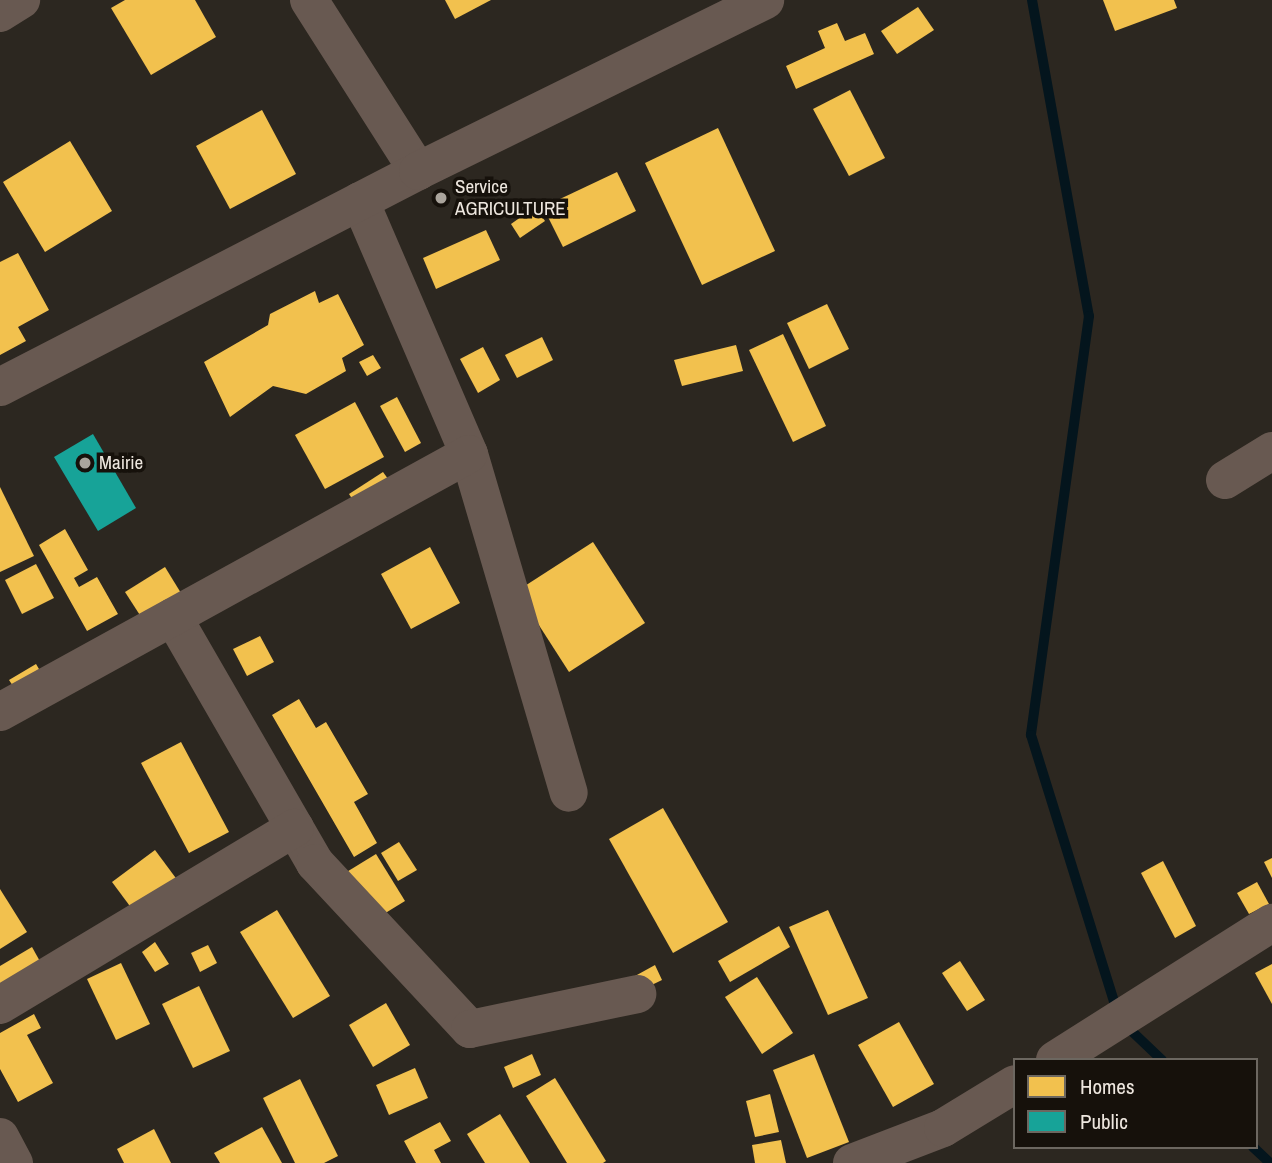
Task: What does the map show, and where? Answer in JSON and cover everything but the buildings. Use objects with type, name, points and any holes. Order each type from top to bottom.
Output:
[{"type":"street","points":[[0,13],[21,0]]},
{"type":"street","points":[[309,0],[418,171]]},
{"type":"street","points":[[0,387],[418,171],[720,8],[765,0]]},
{"type":"street","points":[[360,201],[469,454],[569,793]]},
{"type":"street","points":[[1225,480],[1272,451]]},
{"type":"street","points":[[0,712],[469,454]]},
{"type":"street","points":[[173,617],[315,863],[470,1029],[637,994]]},
{"type":"street","points":[[0,1005],[295,828]]},
{"type":"street","points":[[1058,1058],[1272,923]]},
{"type":"street","points":[[852,1163],[943,1128],[1013,1085]]},
{"type":"street","points":[[0,1137],[14,1163]]},
{"type":"waterway","points":[[1032,0],[1089,316],[1031,735],[1120,1020],[1160,1058]]},
{"type":"waterway","points":[[1255,1149],[1270,1163]]},
{"type":"place","name":"Service AGRICULTURE","points":[[441,198]]},
{"type":"place","name":"Mairie","points":[[85,463]]}]
